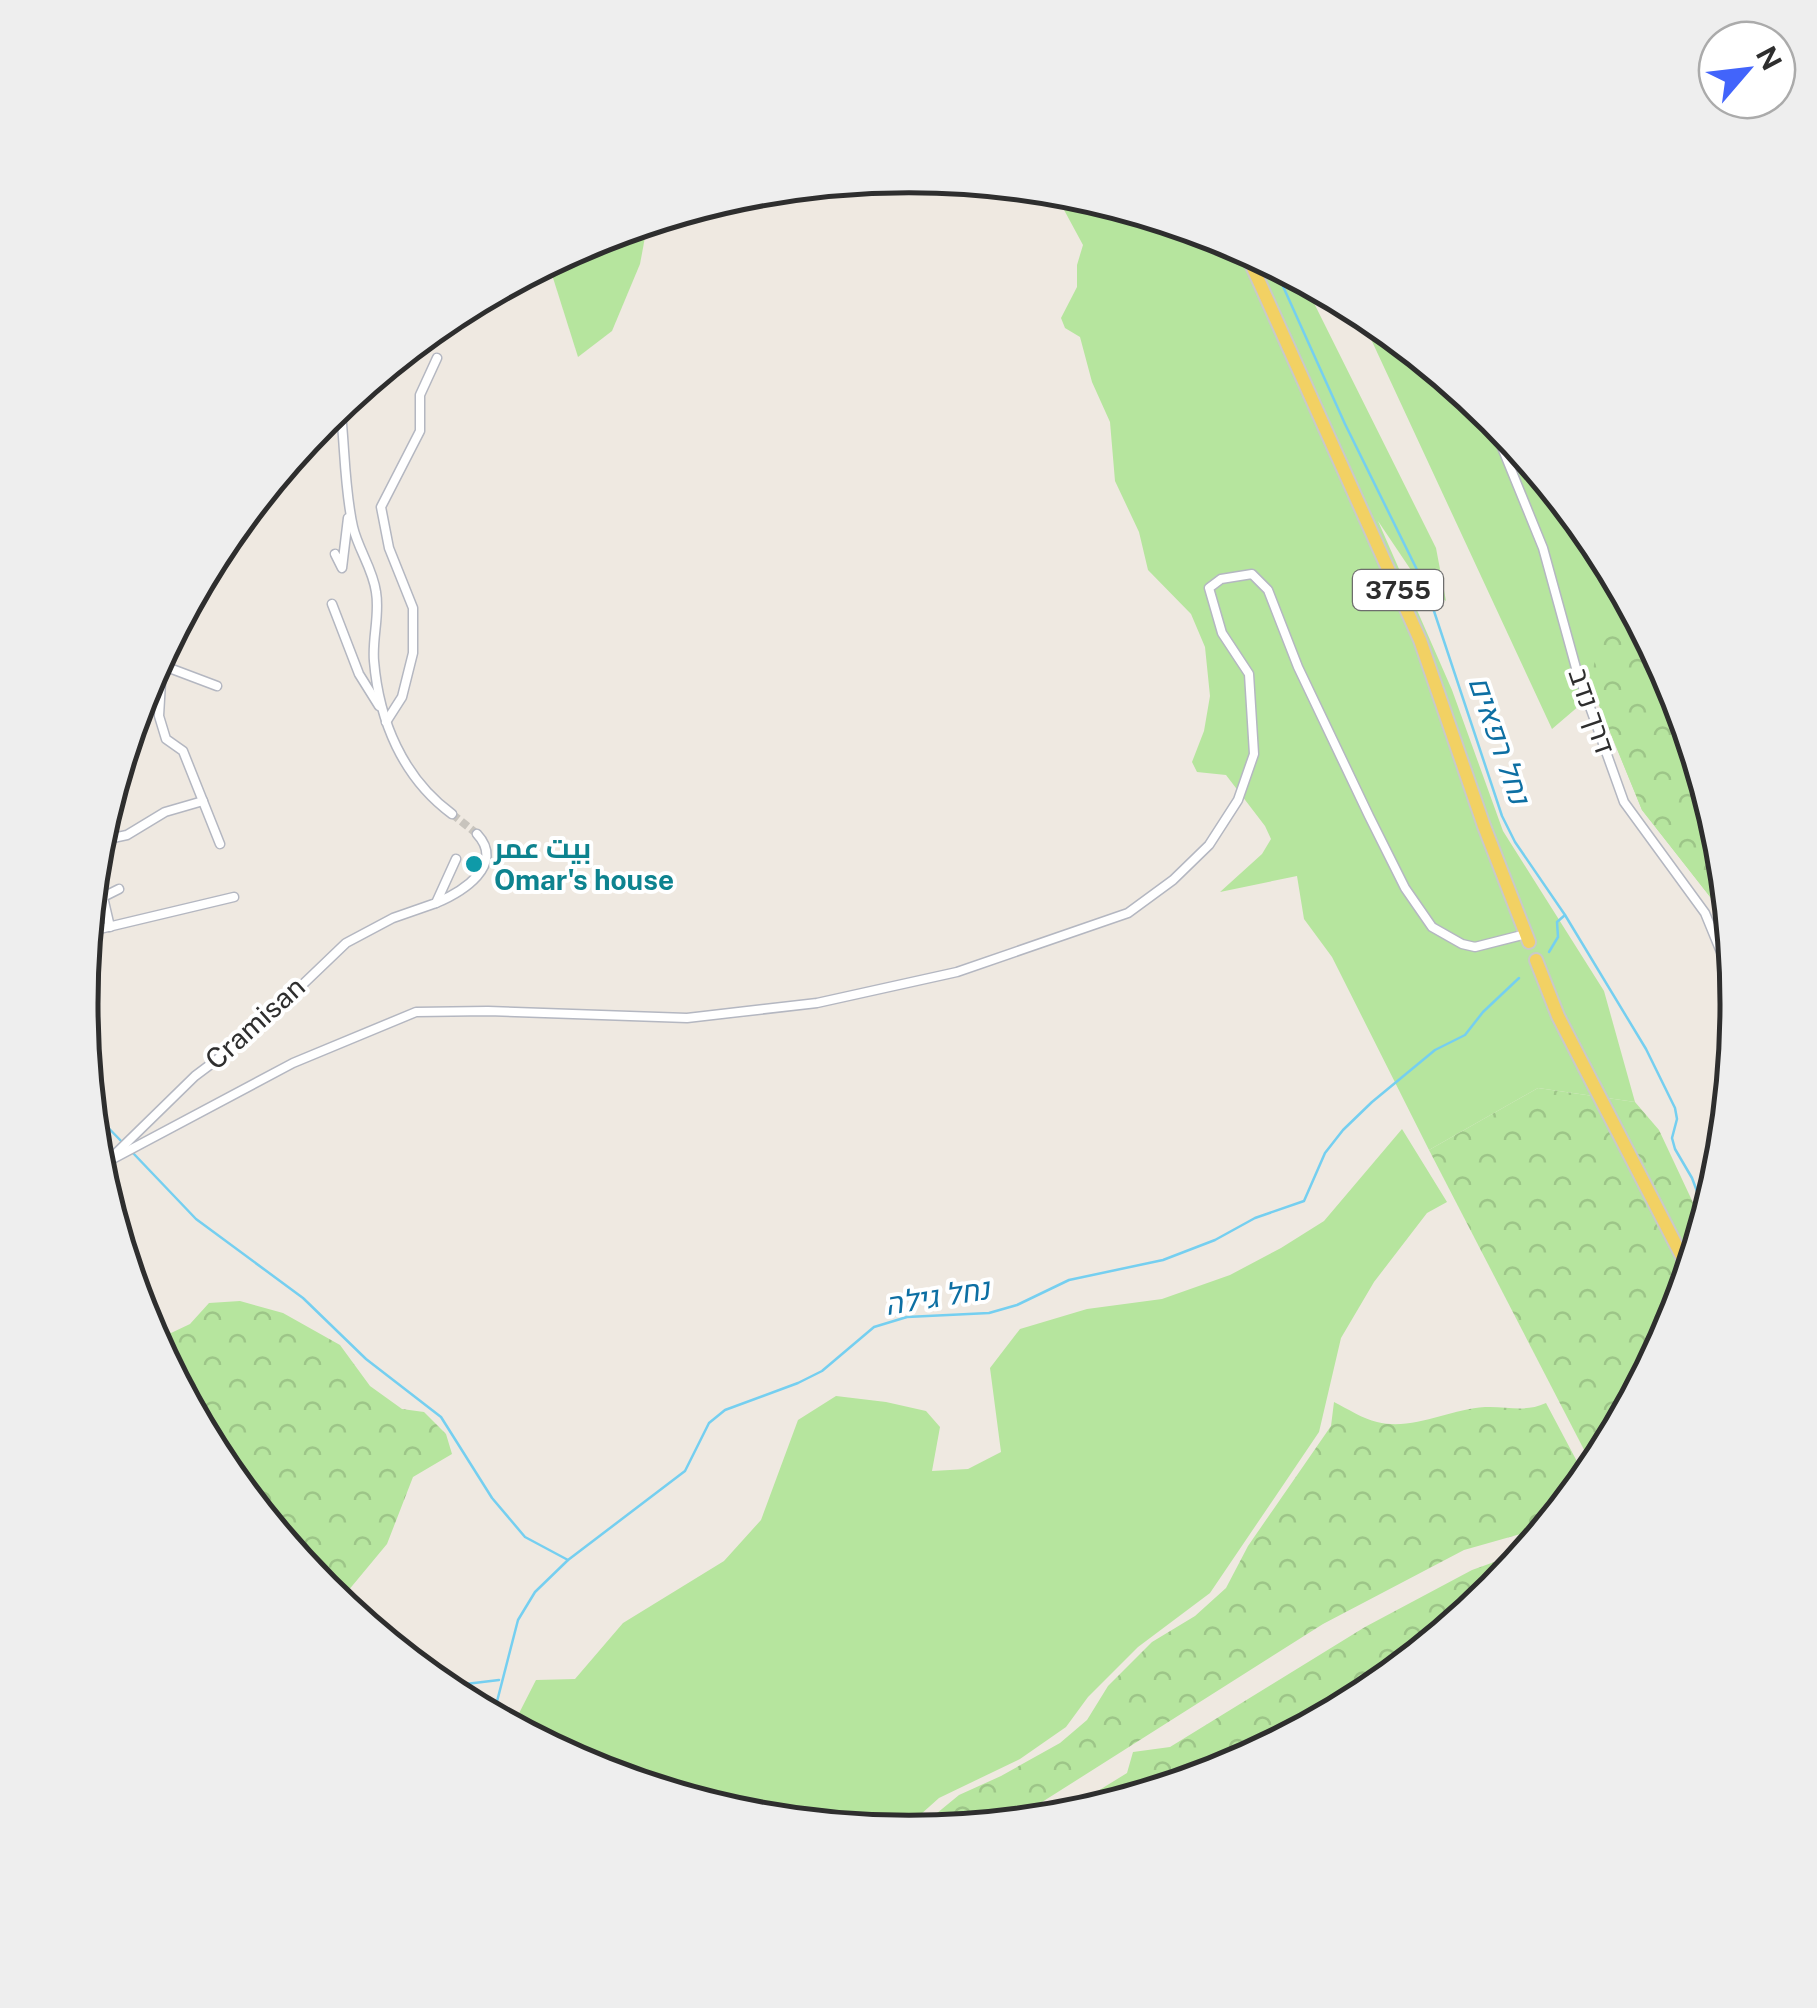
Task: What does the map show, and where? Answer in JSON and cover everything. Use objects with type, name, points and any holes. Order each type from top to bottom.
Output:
[{"type":"main road","name":"3755","points":[[1254,271],[1420,640],[1484,826],[1528,938]]},
{"type":"main road","points":[[1536,960],[1558,1016],[1680,1252]]},
{"type":"street","points":[[385,718],[402,697],[413,653],[414,608],[388,548],[381,506],[420,431],[420,395],[436,358]]},
{"type":"street","points":[[342,424],[354,531],[376,587],[374,659],[391,740],[420,784],[452,814]]},
{"type":"street","name":"דרך נדב","points":[[1506,456],[1543,548],[1576,668],[1624,802],[1705,913],[1717,943]]},
{"type":"street","points":[[335,554],[342,568],[350,503]]},
{"type":"street","points":[[112,1159],[293,1062],[416,1012],[687,1018],[817,1003],[957,972],[1128,913],[1173,880],[1209,845],[1238,800],[1254,754],[1249,674],[1222,632],[1210,588],[1220,580],[1252,574],[1268,590],[1298,667],[1368,816],[1405,888],[1432,926],[1462,944],[1475,947],[1528,938]]},
{"type":"street","points":[[332,604],[359,674],[385,718]]},
{"type":"street","points":[[171,668],[217,686]]},
{"type":"street","points":[[160,693],[166,739],[182,751],[220,844]]},
{"type":"street","points":[[115,838],[127,835],[165,812],[204,801]]},
{"type":"street","name":"Cramisan","points":[[112,1157],[195,1076],[251,1034],[346,943],[393,918],[462,890],[487,858],[486,848],[476,834]]},
{"type":"street","points":[[436,903],[456,859]]},
{"type":"street","points":[[104,896],[119,889]]},
{"type":"street","points":[[101,929],[234,897]]},
{"type":"street","points":[[104,900],[110,927]]},
{"type":"green space","points":[[1063,208],[1169,236],[1219,255],[1313,302],[1436,548],[1446,601],[1421,585],[1378,521],[1452,690],[1503,831],[1604,991],[1635,1102],[1538,1088],[1429,1150],[1332,957],[1304,919],[1297,876],[1220,892],[1262,854],[1271,839],[1226,775],[1197,772],[1192,762],[1204,731],[1210,696],[1205,647],[1191,614],[1148,570],[1139,532],[1115,481],[1110,422],[1092,382],[1080,337],[1065,328],[1061,318],[1077,287],[1077,265],[1083,245]]},
{"type":"green space","points":[[645,237],[640,264],[612,331],[578,357],[552,276]]},
{"type":"green space","points":[[1371,338],[1443,394],[1518,469],[1583,553],[1611,599],[1636,645],[1676,743],[1692,794],[1713,903],[1642,810],[1594,693],[1552,729]]},
{"type":"green space","points":[[1621,618],[1658,694],[1692,794],[1713,903],[1642,810],[1594,692],[1594,667],[1607,635]]},
{"type":"green space","points":[[1538,1088],[1635,1102],[1659,1130],[1694,1205],[1658,1314],[1636,1363],[1585,1452],[1429,1150]]},
{"type":"green space","points":[[1402,1129],[1447,1202],[1427,1213],[1374,1282],[1341,1338],[1319,1432],[1210,1593],[1138,1647],[1088,1697],[1066,1727],[1020,1759],[939,1798],[921,1815],[855,1813],[803,1808],[699,1787],[598,1753],[519,1714],[536,1680],[575,1679],[623,1623],[724,1561],[761,1520],[798,1420],[836,1396],[926,1411],[940,1427],[932,1471],[968,1469],[1001,1452],[990,1368],[1020,1329],[1087,1309],[1162,1299],[1230,1275],[1324,1221]]},
{"type":"green space","points":[[240,1301],[283,1313],[340,1345],[370,1386],[402,1409],[424,1412],[446,1434],[452,1454],[413,1477],[387,1544],[349,1590],[335,1577],[265,1498],[234,1455],[206,1410],[165,1326],[171,1333],[190,1324],[209,1303]]},
{"type":"green space","points":[[1334,1402],[1366,1419],[1390,1424],[1418,1422],[1472,1409],[1523,1408],[1546,1403],[1578,1463],[1523,1533],[1464,1550],[1323,1624],[1040,1804],[936,1814],[959,1795],[1060,1743],[1087,1720],[1108,1686],[1152,1642],[1195,1616],[1226,1588],[1248,1546],[1331,1426]]},
{"type":"green space","points":[[1497,1561],[1443,1614],[1402,1647],[1314,1706],[1219,1753],[1096,1792],[1127,1773],[1133,1752],[1170,1747],[1365,1627],[1472,1570]]},
{"type":"waterway","name":"נחל רפאים","points":[[1283,285],[1345,424],[1427,590],[1502,816],[1646,1049],[1675,1108],[1677,1119],[1672,1138],[1697,1192]]},
{"type":"waterway","name":"נחל גילה","points":[[1549,952],[1558,937],[1557,922],[1565,915]]},
{"type":"waterway","name":"נחל גילה","points":[[497,1702],[518,1620],[535,1592],[568,1560],[685,1471],[709,1423],[725,1410],[822,1371],[874,1327],[907,1317],[989,1313],[1017,1305],[1069,1280],[1163,1260],[1215,1240],[1255,1218],[1304,1201],[1325,1153],[1343,1130],[1435,1050],[1465,1035],[1519,978]]},
{"type":"waterway","points":[[107,1126],[124,1144]]},
{"type":"waterway","points":[[133,1153],[196,1219],[303,1298],[366,1359],[441,1417],[492,1498],[525,1537],[568,1560]]},
{"type":"waterway","points":[[467,1684],[499,1680]]},
{"type":"tunnel","points":[[452,814],[477,834]]},
{"type":"place","name":"بيت عمر Omar's house","points":[[474,864]]}]
